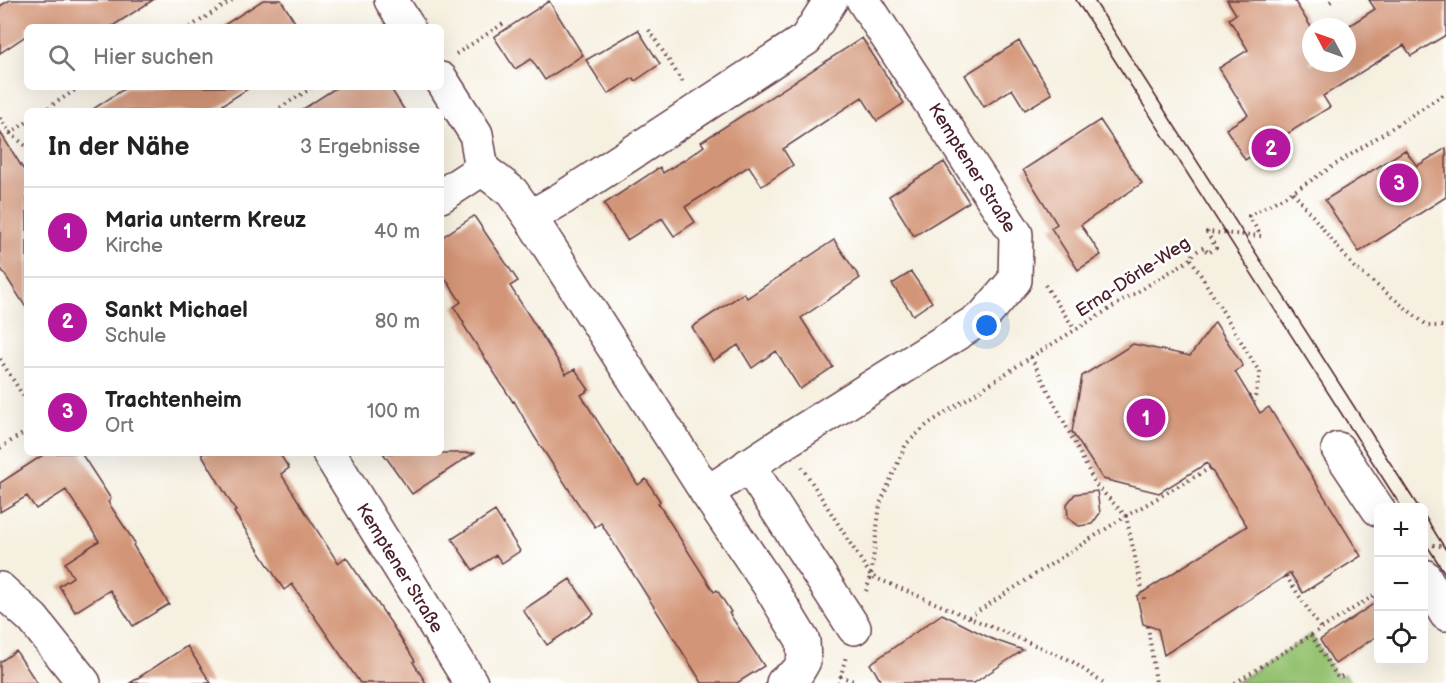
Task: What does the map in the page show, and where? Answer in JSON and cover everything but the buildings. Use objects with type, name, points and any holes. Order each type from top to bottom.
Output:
[{"type":"street","points":[[391,0],[406,24]]},
{"type":"street","points":[[530,217],[563,198],[806,39],[831,0]]},
{"type":"street","name":"Kemptener Straße","points":[[863,0],[1016,234],[1015,280]]},
{"type":"street","points":[[445,68],[476,134],[482,169],[512,192],[530,217],[803,641],[804,661],[797,673],[783,683]]},
{"type":"street","points":[[444,194],[482,169]]},
{"type":"street","points":[[707,493],[983,317],[1015,280]]},
{"type":"street","points":[[1338,449],[1374,503]]},
{"type":"street","name":"Kemptener Straße","points":[[331,456],[471,683]]},
{"type":"street","points":[[748,465],[854,628]]},
{"type":"street","points":[[768,585],[810,559]]},
{"type":"street","points":[[1428,583],[1446,614]]},
{"type":"street","points":[[0,589],[33,619],[84,683]]},
{"type":"path","points":[[195,24],[233,0]]},
{"type":"path","points":[[445,68],[506,22]]},
{"type":"path","points":[[649,30],[699,108]]},
{"type":"path","points":[[48,108],[76,90]]},
{"type":"path","points":[[280,108],[308,90]]},
{"type":"path","name":"Erna-Dörle-Weg","points":[[871,576],[880,504],[906,444],[928,424],[1031,357],[1191,259],[1194,253],[1204,247],[1208,253],[1216,248],[1207,232],[1261,236],[1249,216],[1293,192],[1446,93]]},
{"type":"path","points":[[0,118],[9,133],[24,145]]},
{"type":"path","points":[[9,133],[24,124]]},
{"type":"path","points":[[1293,192],[1354,267],[1428,326],[1446,326]]},
{"type":"path","points":[[1191,259],[1260,373],[1254,402]]},
{"type":"path","points":[[1015,280],[1046,285],[1075,330]]},
{"type":"path","points":[[1031,357],[1096,485],[1126,516],[1145,603]]},
{"type":"path","points":[[0,359],[24,397]]},
{"type":"path","points":[[0,448],[24,433]]},
{"type":"path","points":[[786,441],[871,576],[1070,660],[1103,683]]},
{"type":"path","points":[[968,617],[1126,516],[1210,468]]},
{"type":"path","points":[[1286,576],[1321,629]]},
{"type":"path","points":[[1235,683],[1374,596]]},
{"type":"path","points":[[1148,626],[1156,683]]},
{"type":"path","points":[[1311,635],[1338,678],[1345,674]]},
{"type":"path","points":[[840,676],[859,683]]},
{"type":"green space","points":[[1311,635],[1337,677],[1345,674],[1352,683],[1235,683]]},
{"type":"tram line","points":[[1076,0],[1399,503]]},
{"type":"tram line","points":[[1094,0],[1416,503]]},
{"type":"tram line","points":[[1428,521],[1446,550]]},
{"type":"tram line","points":[[1428,547],[1446,575]]},
{"type":"place","name":"Sankt Michael","points":[[1271,148]]},
{"type":"place","name":"Trachtenheim","points":[[1399,183]]},
{"type":"place","name":"Maria unterm Kreuz","points":[[1146,418]]}]
